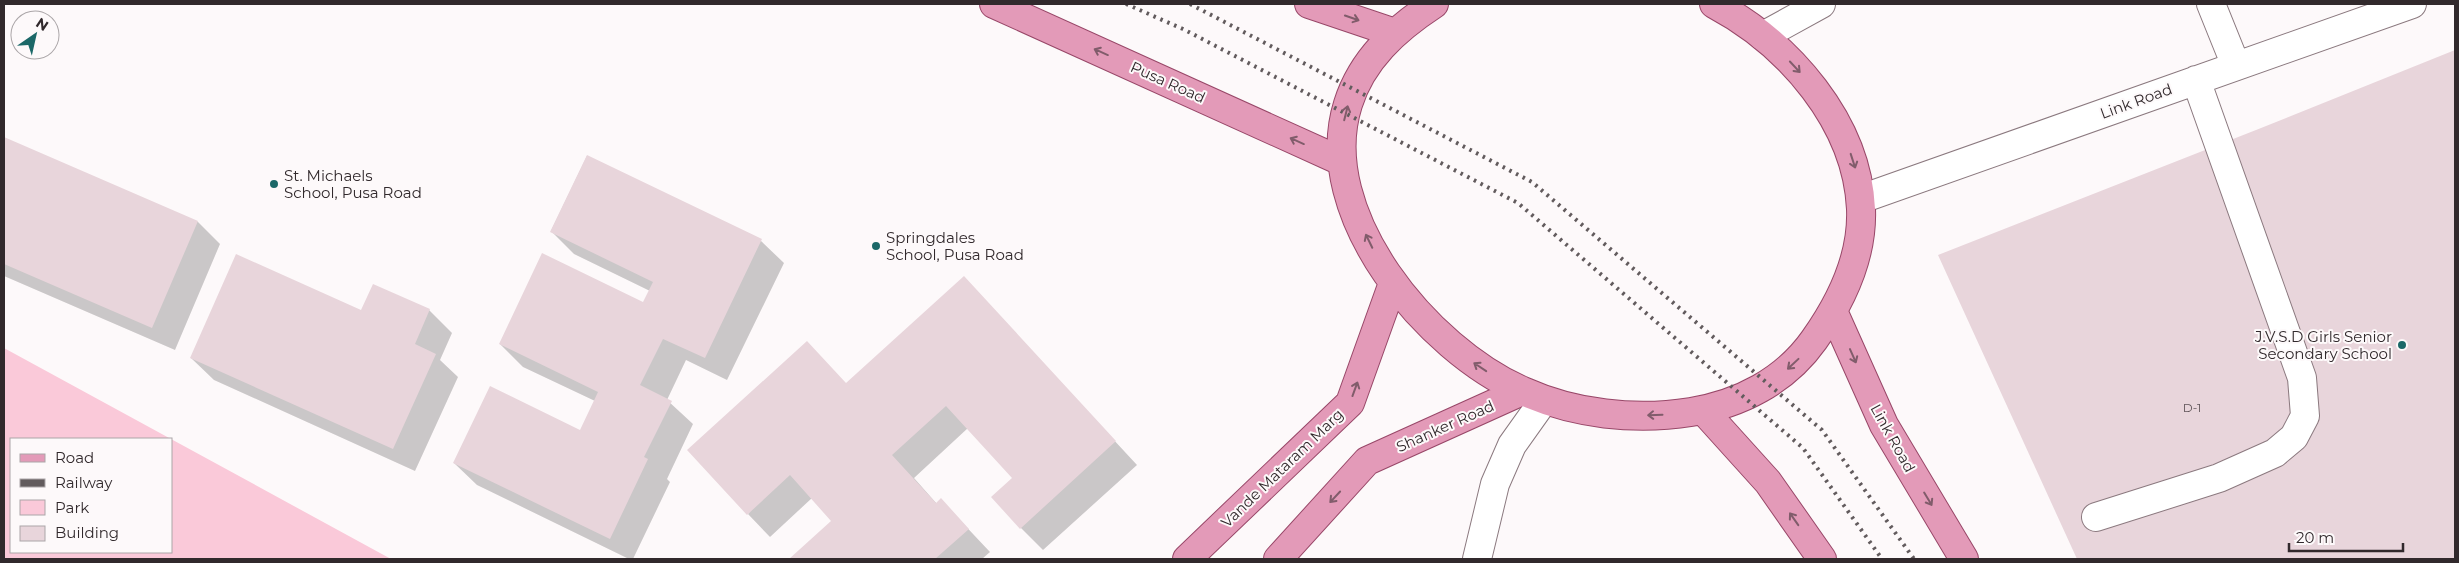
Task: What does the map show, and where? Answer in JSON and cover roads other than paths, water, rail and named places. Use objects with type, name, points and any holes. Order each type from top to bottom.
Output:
[{"type":"main road","name":"Pusa Road","points":[[994,4],[1341,161]]},
{"type":"main road","points":[[1309,4],[1395,33]]},
{"type":"main road","points":[[1434,4],[1395,33],[1369,61],[1355,86],[1343,123],[1341,161],[1361,225],[1393,283],[1408,302],[1442,338],[1480,367],[1533,396],[1589,411],[1619,415],[1658,416],[1703,410],[1744,398],[1780,376],[1810,346],[1833,311],[1850,276],[1856,258],[1862,219],[1861,199],[1852,156],[1832,117],[1798,70],[1746,21],[1714,4]]},
{"type":"main road","name":"Vande Mataram Marg","points":[[1187,559],[1350,403],[1393,283]]},
{"type":"main road","name":"Link Road","points":[[1833,311],[1884,425],[1964,559]]},
{"type":"main road","name":"Shanker Road","points":[[1278,559],[1368,461],[1533,396]]},
{"type":"main road","points":[[1703,410],[1768,482],[1822,559]]},
{"type":"street","points":[[1746,21],[1821,4]]},
{"type":"street","points":[[2211,4],[2236,66]]},
{"type":"street","name":"Link Road","points":[[1861,199],[2412,4]]},
{"type":"street","points":[[2096,517],[2219,478],[2275,454],[2294,437],[2305,416],[2302,378],[2196,80]]},
{"type":"street","points":[[1477,559],[1495,484],[1533,396]]},
{"type":"railway","points":[[1126,4],[1183,29],[1518,203],[1803,448],[1882,559]]},
{"type":"railway","points":[[1190,4],[1532,182],[1822,430],[1914,559]]},
{"type":"place","name":"St. Michaels School, Pusa Road","points":[[274,184]]},
{"type":"place","name":"Springdales School, Pusa Road","points":[[876,246]]},
{"type":"place","name":"J.V.S.D Girls Senior Secondary School","points":[[2402,345]]}]
